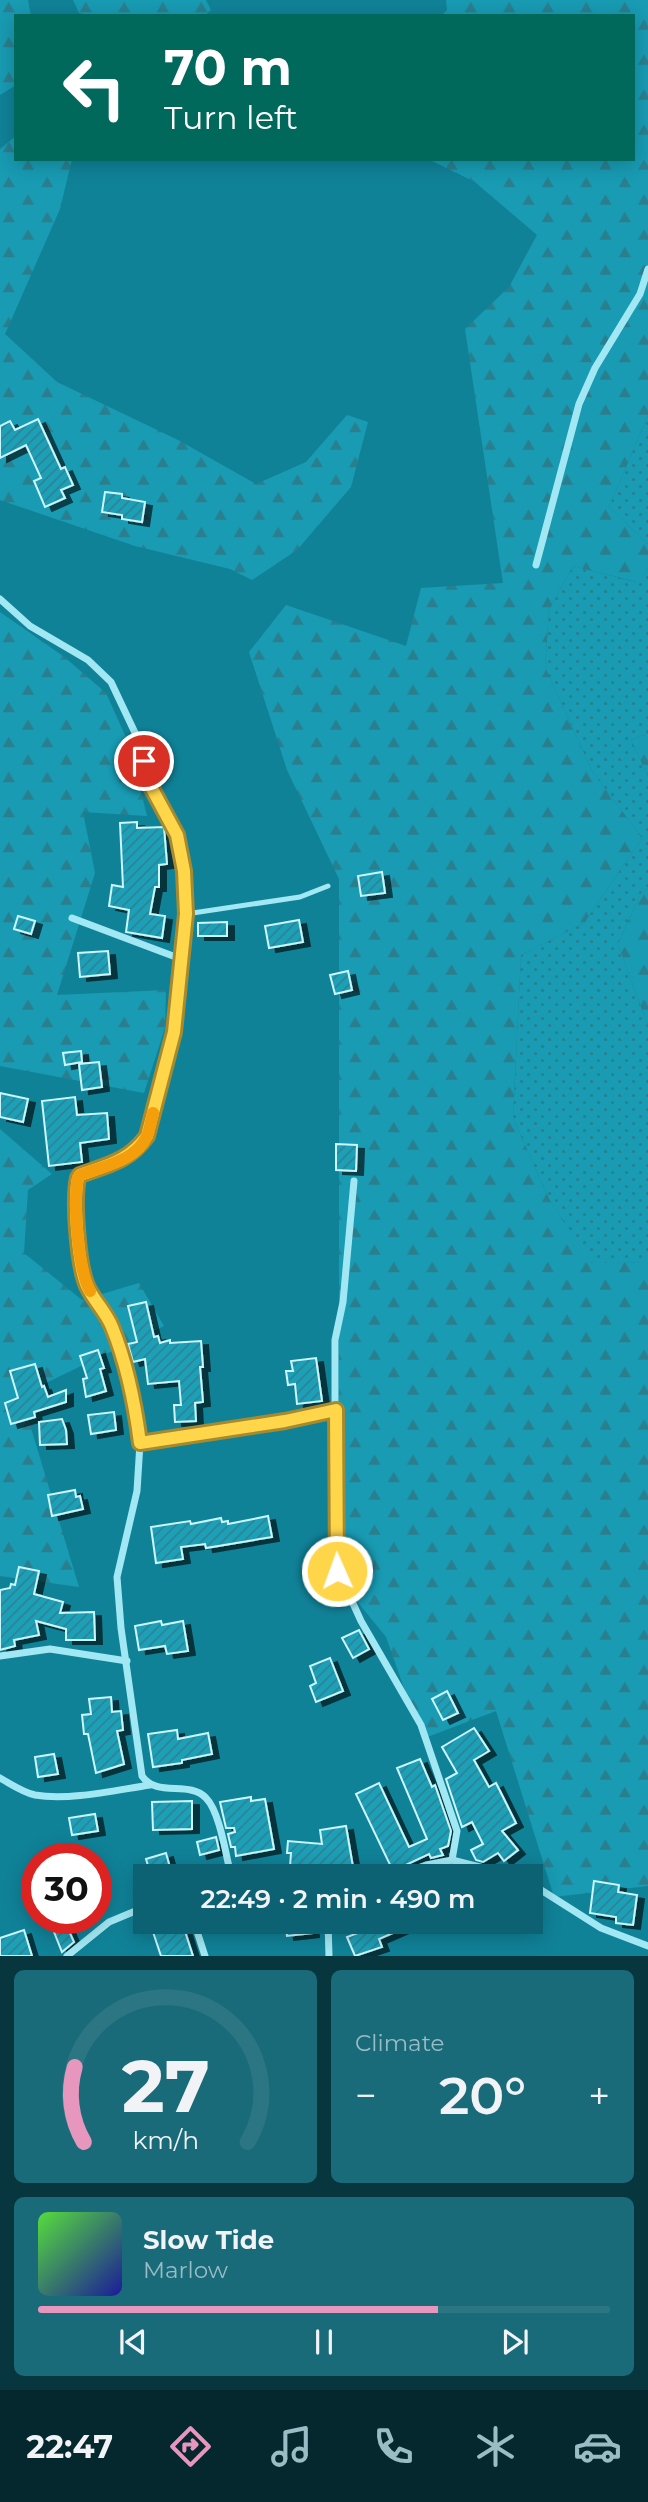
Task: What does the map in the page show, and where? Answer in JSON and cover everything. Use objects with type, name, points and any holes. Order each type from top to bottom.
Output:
[{"type":"street","points":[[536,565],[579,404],[595,368],[640,294],[648,269]]},
{"type":"street","points":[[0,599],[30,626],[88,660],[111,682],[137,737],[150,785],[177,835],[184,871],[186,914],[174,1032],[147,1136],[127,1158],[80,1175],[77,1182],[83,1275],[87,1287],[104,1310],[122,1354],[135,1405],[140,1443],[135,1502],[117,1577],[142,1776],[150,1785]]},
{"type":"street","points":[[72,918],[181,958]]},
{"type":"street","points":[[354,1181],[343,1303],[335,1340],[337,1571],[361,1621],[421,1725],[457,1830],[452,1860]]},
{"type":"street","points":[[140,1443],[285,1421],[336,1410]]},
{"type":"street","points":[[0,1656],[50,1649],[127,1661]]},
{"type":"street","points":[[0,1778],[21,1790],[47,1796],[150,1785],[200,1793],[214,1809],[228,1864]]},
{"type":"street","points":[[431,1864],[452,1860],[468,1864]]},
{"type":"street","points":[[543,1891],[601,1928],[648,1946]]},
{"type":"street","points":[[67,1956],[109,1923],[133,1912]]},
{"type":"street","points":[[198,1934],[205,1956]]},
{"type":"street","points":[[328,1934],[329,1956]]},
{"type":"lane","points":[[186,914],[300,897],[328,886]]},
{"type":"green space","points":[[0,0],[28,0],[31,14],[14,14],[14,86],[0,95]]},
{"type":"green space","points":[[73,0],[206,0],[211,10],[206,14],[79,13]]},
{"type":"green space","points":[[446,0],[648,0],[648,415],[609,507],[648,544],[648,568],[637,582],[573,566],[549,610],[545,667],[592,771],[642,838],[584,923],[521,955],[513,1118],[549,1199],[591,1263],[648,1262],[648,1886],[554,1897],[496,1711],[422,1739],[386,1637],[339,1579],[339,879],[287,770],[249,652],[286,605],[406,646],[421,588],[503,583],[465,329],[509,287],[537,235],[475,182],[432,161],[635,161],[635,14],[443,14],[447,10]]},
{"type":"green space","points":[[14,138],[14,161],[72,161],[60,209],[5,334],[57,382],[178,440],[256,484],[306,462],[347,415],[368,422],[351,487],[297,550],[252,580],[230,569],[135,546],[0,500],[0,149]]},
{"type":"green space","points":[[648,415],[648,544],[609,507]]},
{"type":"green space","points":[[573,566],[636,582],[648,568],[648,733],[631,740],[648,776],[648,889],[641,893],[618,944],[648,1026],[648,1262],[591,1264],[549,1199],[513,1118],[521,955],[584,923],[642,838],[592,771],[545,667],[549,610]]},
{"type":"green space","points":[[0,612],[63,656],[106,693],[129,744],[147,816],[83,812],[95,873],[57,995],[166,990],[165,1028],[144,1093],[0,1066]]},
{"type":"green space","points":[[648,733],[648,776],[631,740]]},
{"type":"green space","points":[[648,889],[648,1026],[618,944],[641,893]]},
{"type":"green space","points":[[0,1129],[52,1174],[28,1190],[24,1253],[82,1300],[139,1283],[164,1326],[21,1395],[79,1587],[0,1576]]},
{"type":"building","points":[[38,419],[61,469],[65,467],[73,485],[61,490],[65,498],[45,507],[34,481],[41,478],[26,445],[0,458],[0,426],[10,421],[15,430]]},
{"type":"building","points":[[105,492],[122,494],[122,498],[145,502],[142,522],[102,512]]},
{"type":"building","points":[[137,822],[137,828],[164,827],[167,864],[159,865],[159,887],[155,887],[150,914],[165,916],[162,938],[126,932],[129,910],[109,906],[112,885],[123,887],[120,823]]},
{"type":"building","points":[[382,872],[385,893],[361,896],[358,876]]},
{"type":"building","points":[[18,916],[35,921],[31,934],[14,929]]},
{"type":"building","points":[[299,920],[303,942],[269,948],[265,926]]},
{"type":"building","points":[[227,922],[227,936],[198,936],[198,923]]},
{"type":"building","points":[[108,951],[110,974],[80,977],[78,953]]},
{"type":"building","points":[[348,971],[352,990],[335,994],[330,975]]},
{"type":"building","points":[[81,1051],[82,1062],[65,1065],[63,1053]]},
{"type":"building","points":[[99,1062],[102,1087],[82,1090],[79,1064]]},
{"type":"building","points":[[0,1093],[28,1099],[23,1122],[0,1117]]},
{"type":"building","points":[[75,1097],[77,1115],[107,1113],[109,1139],[80,1143],[82,1162],[49,1166],[42,1101]]},
{"type":"building","points":[[336,1144],[357,1145],[356,1171],[336,1170]]},
{"type":"building","points":[[146,1302],[154,1337],[158,1336],[160,1343],[170,1340],[170,1343],[201,1341],[203,1402],[195,1403],[196,1421],[175,1422],[174,1405],[181,1405],[179,1381],[148,1384],[145,1359],[133,1362],[128,1344],[137,1342],[128,1306]]},
{"type":"building","points":[[98,1350],[104,1368],[100,1369],[106,1391],[86,1397],[83,1379],[87,1378],[80,1356]]},
{"type":"building","points":[[316,1358],[322,1401],[297,1404],[295,1384],[288,1385],[286,1371],[293,1371],[291,1361]]},
{"type":"building","points":[[35,1364],[48,1397],[66,1390],[66,1402],[34,1412],[35,1417],[11,1424],[5,1403],[18,1398],[10,1371]]},
{"type":"building","points":[[114,1412],[116,1430],[91,1434],[88,1415]]},
{"type":"building","points":[[62,1419],[67,1444],[40,1445],[39,1422]]},
{"type":"building","points":[[75,1490],[76,1497],[80,1496],[83,1509],[52,1516],[48,1495]]},
{"type":"building","points":[[268,1516],[272,1537],[206,1548],[205,1544],[181,1547],[183,1559],[156,1563],[151,1527],[190,1521],[191,1524],[221,1518],[222,1522],[228,1521],[228,1524]]},
{"type":"building","points":[[19,1567],[39,1571],[34,1594],[63,1602],[60,1613],[94,1612],[95,1640],[66,1640],[66,1629],[36,1621],[39,1635],[14,1640],[15,1646],[0,1650],[0,1590],[10,1588],[11,1584],[15,1585]]},
{"type":"building","points":[[161,1621],[162,1625],[183,1621],[188,1651],[167,1654],[165,1646],[139,1650],[135,1626]]},
{"type":"building","points":[[359,1630],[369,1649],[353,1658],[342,1638]]},
{"type":"building","points":[[330,1658],[343,1691],[316,1702],[310,1686],[316,1683],[310,1666]]},
{"type":"building","points":[[447,1691],[458,1713],[443,1720],[432,1699]]},
{"type":"building","points":[[111,1697],[112,1712],[121,1711],[123,1730],[117,1731],[124,1764],[96,1773],[88,1734],[84,1734],[82,1715],[91,1714],[89,1699]]},
{"type":"building","points":[[474,1728],[489,1751],[474,1760],[489,1787],[496,1783],[516,1823],[502,1831],[518,1850],[504,1861],[498,1853],[483,1862],[476,1860],[471,1850],[483,1844],[472,1822],[462,1827],[446,1779],[457,1773],[442,1747]]},
{"type":"building","points":[[177,1730],[178,1739],[208,1733],[212,1754],[182,1760],[182,1763],[153,1767],[148,1734]]},
{"type":"building","points":[[54,1754],[58,1774],[38,1777],[35,1757]]},
{"type":"building","points":[[420,1759],[432,1787],[435,1785],[451,1831],[448,1846],[440,1849],[443,1855],[431,1858],[429,1854],[408,1864],[390,1864],[356,1794],[379,1783],[409,1847],[427,1839],[397,1768]]},
{"type":"building","points":[[251,1797],[251,1801],[265,1799],[274,1849],[236,1856],[235,1847],[231,1847],[228,1834],[235,1832],[234,1828],[226,1828],[220,1802]]},
{"type":"building","points":[[192,1801],[192,1829],[153,1830],[152,1802]]},
{"type":"building","points":[[95,1814],[98,1831],[72,1835],[69,1818]]},
{"type":"building","points":[[346,1826],[352,1864],[290,1864],[291,1853],[287,1853],[288,1841],[322,1844],[320,1830]]},
{"type":"building","points":[[216,1837],[219,1850],[200,1855],[197,1842]]},
{"type":"building","points":[[166,1853],[169,1864],[147,1864],[146,1859]]},
{"type":"building","points":[[594,1881],[619,1885],[618,1892],[637,1895],[633,1925],[616,1923],[616,1917],[590,1913]]},
{"type":"building","points":[[21,1931],[21,1934],[25,1934],[32,1956],[0,1956],[0,1938]]},
{"type":"building","points":[[55,1934],[70,1934],[74,1942],[62,1952]]},
{"type":"building","points":[[154,1934],[186,1934],[193,1956],[161,1956]]},
{"type":"building","points":[[355,1934],[390,1934],[379,1939],[382,1947],[355,1956],[347,1937]]},
{"type":"slow traffic","points":[[90,1291],[83,1275],[81,1259],[78,1178],[127,1158],[138,1149],[147,1136],[153,1113]]},
{"type":"route","points":[[144,761],[150,785],[177,835],[184,871],[186,914],[174,1032],[147,1136],[127,1158],[78,1178],[78,1226],[83,1275],[87,1287],[112,1326],[122,1354],[135,1405],[140,1443],[285,1421],[336,1410],[337,1571]]}]
